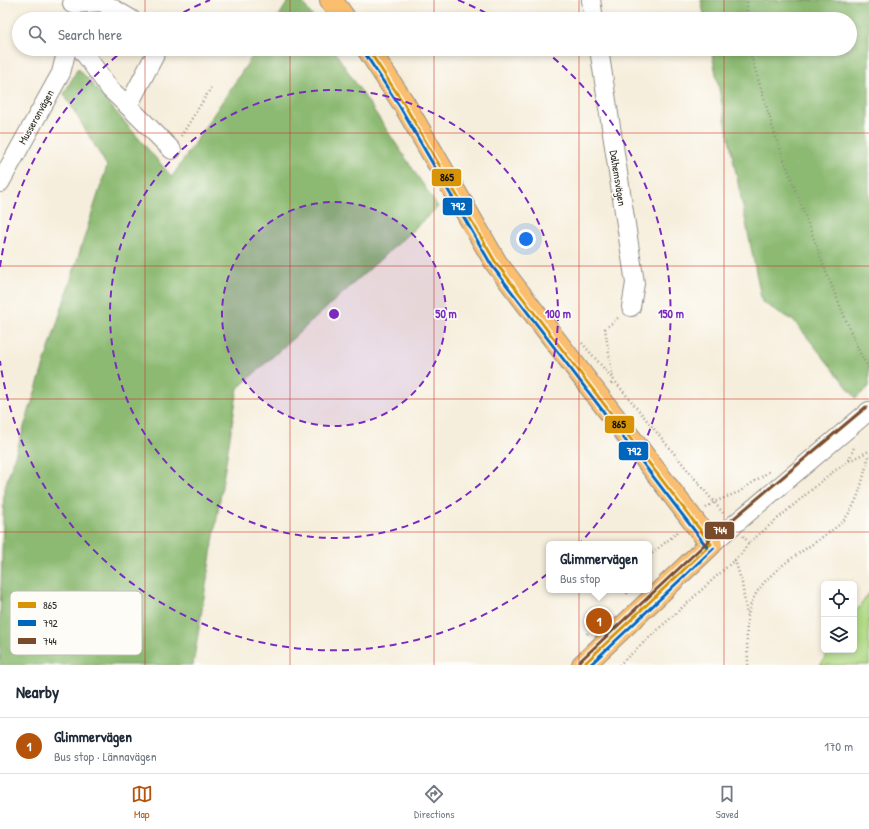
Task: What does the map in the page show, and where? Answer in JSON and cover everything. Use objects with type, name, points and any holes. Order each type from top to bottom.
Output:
[{"type":"main road","points":[[331,0],[340,12]]},
{"type":"main road","points":[[373,56],[404,104],[496,264],[711,544],[583,665]]},
{"type":"street","points":[[591,0],[593,12]]},
{"type":"street","points":[[71,8],[103,1],[120,12]]},
{"type":"street","name":"Musseronvägen","points":[[0,183],[61,73],[65,56]]},
{"type":"street","points":[[86,56],[110,89],[172,150]]},
{"type":"street","points":[[128,106],[154,56]]},
{"type":"street","name":"Dalhemsvägen","points":[[600,56],[634,283],[632,306]]},
{"type":"street","points":[[711,544],[869,411]]},
{"type":"path","points":[[747,0],[747,12]]},
{"type":"path","points":[[751,56],[775,135],[826,272],[858,349],[869,369]]},
{"type":"path","points":[[172,150],[211,88]]},
{"type":"path","points":[[610,387],[614,379],[605,329],[632,306]]},
{"type":"path","points":[[578,338],[614,379],[714,502]]},
{"type":"path","points":[[619,665],[735,560],[749,543],[830,474],[849,461],[869,451]]},
{"type":"path","points":[[747,618],[750,607],[758,590],[778,568],[810,547],[842,523],[850,512],[860,488],[869,455]]},
{"type":"path","points":[[786,503],[791,508]]},
{"type":"path","points":[[652,553],[675,534]]},
{"type":"path","points":[[735,560],[742,583],[747,618],[748,665]]},
{"type":"green space","points":[[289,0],[301,0],[309,12],[281,12]]},
{"type":"green space","points":[[701,0],[869,0],[869,387],[856,398],[795,322],[762,302],[712,56],[857,56],[857,12],[704,12]]},
{"type":"green space","points":[[252,56],[338,56],[438,207],[238,388],[193,665],[0,665],[4,490],[107,166],[64,94],[78,68],[172,177]]},
{"type":"green space","points":[[869,593],[869,665],[820,665],[828,653],[857,653],[857,611]]},
{"type":"transit line","name":"792","points":[[367,56],[400,107],[492,266],[707,547]]},
{"type":"transit line","name":"865","points":[[373,56],[404,104],[496,263],[711,544]]},
{"type":"transit line","name":"744","points":[[580,661],[720,530],[866,407]]},
{"type":"transit line","name":"865","points":[[583,665],[711,544]]},
{"type":"transit line","name":"792","points":[[590,665],[714,548]]},
{"type":"place","name":"Glimmervägen","points":[[599,621]]}]
